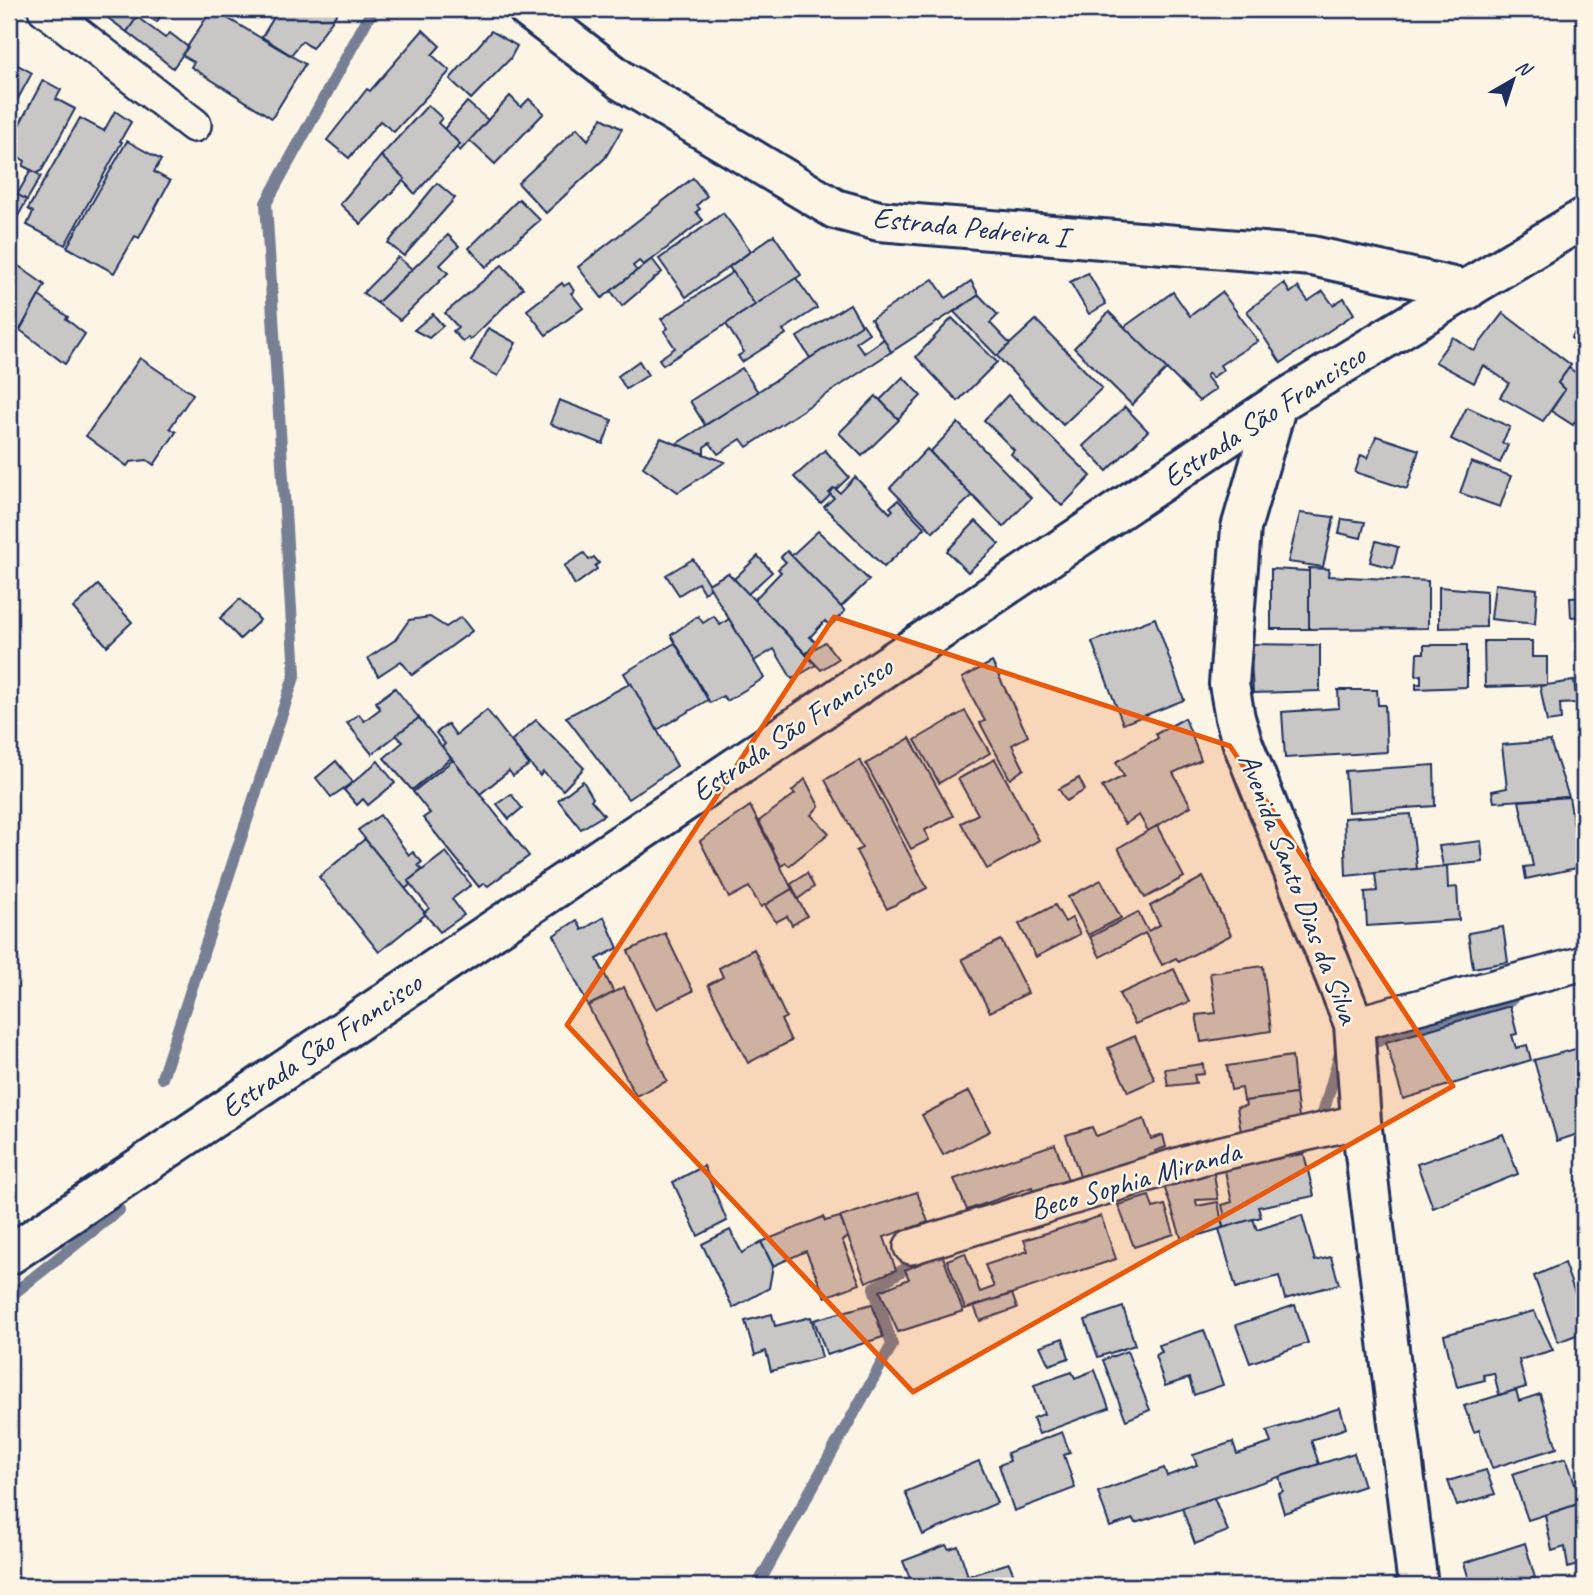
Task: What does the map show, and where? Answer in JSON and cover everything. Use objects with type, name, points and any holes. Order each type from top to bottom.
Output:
[{"type":"street","points":[[45,9],[194,125]]},
{"type":"street","name":"Estrada Pedreira I","points":[[528,9],[622,81],[835,209],[879,221],[1312,256],[1468,290]]},
{"type":"street","name":"Estrada São Francisco","points":[[9,1255],[1277,404],[1584,218]]},
{"type":"street","name":"Avenida Santo Dias da Silva","points":[[1277,404],[1241,528],[1229,684],[1234,718],[1243,744],[1354,1024],[1361,1121],[1418,1586]]},
{"type":"street","points":[[1354,1024],[1584,963]]},
{"type":"street","name":"Beco Sophia Miranda","points":[[911,1247],[1201,1158],[1361,1121]]},
{"type":"highlighted area","points":[[834,617],[1230,746],[1453,1086],[913,1392],[567,1025]]},
{"type":"building","points":[[111,9],[143,9],[127,32],[108,18],[113,10]]},
{"type":"building","points":[[147,9],[165,9],[157,22],[143,14]]},
{"type":"building","points":[[212,9],[305,64],[272,118],[191,67],[194,62],[182,55]]},
{"type":"building","points":[[279,9],[340,9],[312,48],[302,41],[291,55],[262,37]]},
{"type":"building","points":[[137,17],[165,38],[170,33],[188,47],[173,68],[127,32]]},
{"type":"building","points":[[423,30],[440,46],[432,55],[450,71],[394,132],[380,121],[349,158],[327,140],[367,89],[370,91]]},
{"type":"building","points":[[491,31],[517,46],[510,59],[471,99],[450,79]]},
{"type":"building","points":[[9,60],[32,73],[9,115]]},
{"type":"building","points":[[43,80],[61,90],[56,99],[75,109],[42,170],[37,173],[23,166],[25,161],[9,152],[9,144]]},
{"type":"building","points":[[510,96],[521,107],[529,99],[544,113],[495,164],[469,140]]},
{"type":"building","points":[[467,102],[488,120],[460,151],[457,148],[460,144],[444,129]]},
{"type":"building","points":[[428,105],[442,118],[438,123],[460,144],[415,194],[381,156]]},
{"type":"building","points":[[115,111],[131,122],[65,245],[27,225],[33,212],[28,209],[80,118],[104,131]]},
{"type":"building","points":[[602,118],[622,129],[605,158],[546,213],[518,183],[577,128],[588,140]]},
{"type":"building","points":[[127,141],[161,160],[154,172],[170,181],[139,238],[135,236],[114,273],[67,247]]},
{"type":"building","points":[[381,156],[405,179],[361,224],[340,204]]},
{"type":"building","points":[[31,170],[41,176],[27,200],[17,195]]},
{"type":"building","points":[[693,178],[707,196],[697,205],[700,209],[696,212],[703,220],[654,258],[643,265],[639,261],[633,266],[637,271],[602,298],[578,267]]},
{"type":"building","points":[[437,183],[455,198],[404,256],[388,243]]},
{"type":"building","points":[[9,190],[27,200],[9,232]]},
{"type":"building","points":[[519,199],[540,220],[486,267],[469,248]]},
{"type":"building","points":[[723,213],[751,251],[686,297],[659,259]]},
{"type":"building","points":[[448,235],[459,246],[440,265],[448,273],[400,320],[377,303]]},
{"type":"building","points":[[774,235],[801,275],[755,305],[729,267]]},
{"type":"building","points":[[398,257],[412,269],[377,303],[363,293]]},
{"type":"building","points":[[9,259],[45,285],[20,330],[9,322]]},
{"type":"building","points":[[652,259],[662,272],[622,306],[611,291]]},
{"type":"building","points":[[502,265],[523,288],[470,340],[468,337],[463,342],[453,331],[458,327],[445,313]]},
{"type":"building","points":[[733,272],[755,305],[663,365],[659,359],[675,348],[664,331],[668,328],[661,319]]},
{"type":"building","points":[[1088,273],[1106,304],[1089,314],[1070,282]]},
{"type":"building","points":[[796,278],[817,308],[783,330],[786,334],[742,362],[738,356],[744,352],[726,324]]},
{"type":"building","points":[[933,279],[946,298],[971,281],[979,295],[891,352],[871,319]]},
{"type":"building","points":[[562,283],[564,286],[569,283],[574,291],[571,293],[583,308],[546,335],[527,310]]},
{"type":"building","points":[[1284,283],[1290,293],[1298,287],[1308,301],[1323,291],[1333,305],[1344,298],[1354,314],[1281,363],[1247,311]]},
{"type":"building","points":[[1173,292],[1190,316],[1222,292],[1258,341],[1220,365],[1223,370],[1212,378],[1209,373],[1206,376],[1216,389],[1199,401],[1124,327]]},
{"type":"building","points":[[979,295],[998,315],[990,323],[1010,344],[997,356],[954,312]]},
{"type":"building","points":[[39,296],[68,317],[66,319],[85,334],[65,364],[20,330]]},
{"type":"building","points":[[850,304],[862,325],[810,358],[797,337]]},
{"type":"building","points":[[1109,312],[1167,369],[1132,405],[1074,348]]},
{"type":"building","points":[[1503,313],[1571,365],[1558,383],[1565,390],[1543,421],[1500,397],[1509,383],[1483,365],[1474,383],[1435,362],[1453,337],[1474,351]]},
{"type":"building","points":[[433,314],[443,326],[429,338],[414,330]]},
{"type":"building","points":[[952,318],[997,362],[958,401],[916,357]]},
{"type":"building","points":[[1584,319],[1584,353],[1581,350],[1583,347],[1571,338]]},
{"type":"building","points":[[1036,320],[1102,388],[1063,425],[997,356]]},
{"type":"building","points":[[863,324],[869,333],[856,342],[864,353],[884,339],[891,352],[747,447],[741,439],[718,454],[710,443],[704,447],[704,454],[676,444]]},
{"type":"building","points":[[488,328],[516,343],[498,376],[471,361]]},
{"type":"building","points":[[140,358],[193,394],[170,428],[176,432],[154,465],[147,460],[130,462],[127,466],[86,436]]},
{"type":"building","points":[[639,361],[648,375],[626,389],[618,376]]},
{"type":"building","points":[[742,368],[758,392],[705,425],[690,401]]},
{"type":"building","points":[[1569,368],[1584,378],[1584,408],[1573,425],[1551,411],[1565,390],[1558,383]]},
{"type":"building","points":[[903,377],[921,396],[898,419],[880,400]]},
{"type":"building","points":[[1008,395],[1091,476],[1062,506],[1011,454],[1014,450],[984,420]]},
{"type":"building","points":[[876,396],[899,420],[862,456],[839,433]]},
{"type":"building","points":[[559,400],[612,420],[603,444],[550,424]]},
{"type":"building","points":[[1125,407],[1148,431],[1107,471],[1083,446]]},
{"type":"building","points":[[1467,407],[1510,427],[1502,443],[1508,445],[1500,463],[1451,439]]},
{"type":"building","points":[[958,423],[1031,498],[1003,527],[930,452]]},
{"type":"building","points":[[1376,436],[1419,450],[1407,489],[1355,472],[1361,455],[1368,458]]},
{"type":"building","points":[[661,438],[725,462],[678,492],[643,467]]},
{"type":"building","points":[[927,449],[972,496],[933,532],[890,488]]},
{"type":"building","points":[[825,450],[849,477],[821,504],[794,477]]},
{"type":"building","points":[[1471,462],[1511,476],[1500,507],[1460,493]]},
{"type":"building","points":[[855,477],[890,513],[893,510],[890,507],[898,500],[925,528],[884,567],[824,507],[834,498],[829,493],[834,488],[840,493]]},
{"type":"building","points":[[1300,513],[1334,517],[1323,567],[1288,562]]},
{"type":"building","points":[[1342,519],[1365,522],[1361,538],[1339,533]]},
{"type":"building","points":[[976,521],[999,544],[968,572],[947,551]]},
{"type":"building","points":[[818,531],[869,580],[841,607],[791,556]]},
{"type":"building","points":[[1376,541],[1398,547],[1393,568],[1370,562]]},
{"type":"building","points":[[787,551],[845,611],[830,626],[825,621],[810,637],[816,643],[806,654],[754,600],[781,572],[778,569],[786,562],[781,557]]},
{"type":"building","points":[[584,553],[589,560],[594,557],[599,563],[595,566],[597,569],[575,585],[564,566]]},
{"type":"building","points":[[758,556],[772,572],[748,594],[734,579]]},
{"type":"building","points":[[693,559],[711,588],[704,593],[698,583],[679,595],[666,575]]},
{"type":"building","points":[[1309,568],[1329,569],[1328,576],[1428,581],[1428,628],[1309,629]]},
{"type":"building","points":[[1271,569],[1309,571],[1309,629],[1271,629]]},
{"type":"building","points":[[728,573],[816,665],[792,679],[774,649],[754,661],[708,584]]},
{"type":"building","points":[[1495,584],[1537,589],[1535,624],[1491,619]]},
{"type":"building","points":[[98,585],[132,622],[107,646],[73,608]]},
{"type":"building","points":[[1439,587],[1486,591],[1486,627],[1439,628]]},
{"type":"building","points":[[1584,597],[1584,616],[1571,617],[1570,598]]},
{"type":"building","points":[[240,599],[260,620],[240,639],[220,618]]},
{"type":"building","points":[[698,616],[703,623],[714,616],[720,625],[729,619],[764,678],[727,701],[723,696],[710,703],[671,635]]},
{"type":"building","points":[[430,617],[446,627],[461,617],[472,631],[412,675],[401,661],[378,676],[368,658],[395,640],[409,620]]},
{"type":"building","points":[[1155,618],[1184,700],[1123,724],[1092,642]]},
{"type":"building","points":[[1484,641],[1532,641],[1532,657],[1547,657],[1547,685],[1485,687]]},
{"type":"building","points":[[825,642],[838,659],[821,670],[806,654]]},
{"type":"building","points":[[675,643],[708,700],[657,730],[624,673]]},
{"type":"building","points":[[1250,644],[1320,645],[1320,691],[1253,693]]},
{"type":"building","points":[[1424,645],[1467,645],[1467,687],[1416,689],[1416,684],[1421,684],[1421,675],[1416,676],[1417,653],[1424,653]]},
{"type":"building","points":[[992,662],[1028,736],[1012,745],[1024,769],[1010,779],[980,723],[985,721],[962,678]]},
{"type":"building","points":[[1574,681],[1577,703],[1560,704],[1561,720],[1547,722],[1540,686]]},
{"type":"building","points":[[631,683],[677,766],[628,799],[566,717]]},
{"type":"building","points":[[395,688],[419,718],[372,754],[347,723],[359,714],[364,721],[380,709],[376,702]]},
{"type":"building","points":[[1338,690],[1377,690],[1378,705],[1385,705],[1387,752],[1285,758],[1282,712],[1339,708]]},
{"type":"building","points":[[487,710],[529,765],[513,776],[509,771],[480,794],[442,747],[445,744],[436,733],[448,724],[456,735]]},
{"type":"building","points":[[965,711],[990,753],[939,783],[915,740]]},
{"type":"building","points":[[419,718],[451,758],[412,790],[384,758],[403,742],[396,735]]},
{"type":"building","points":[[1185,718],[1201,760],[1173,773],[1191,806],[1148,831],[1139,815],[1125,824],[1102,787],[1124,776],[1116,762],[1158,738],[1156,734]]},
{"type":"building","points":[[536,720],[584,768],[563,790],[543,772],[540,776],[511,741]]},
{"type":"building","points":[[910,738],[953,816],[925,830],[929,840],[911,849],[866,764]]},
{"type":"building","points":[[1550,741],[1569,797],[1494,802],[1492,791],[1507,788],[1502,745]]},
{"type":"building","points":[[995,759],[1039,840],[987,869],[961,823],[978,814],[958,779]]},
{"type":"building","points":[[453,760],[529,856],[488,886],[484,883],[479,887],[423,818],[430,813],[413,792]]},
{"type":"building","points":[[860,760],[927,888],[887,909],[856,851],[862,848],[825,780]]},
{"type":"building","points":[[336,761],[353,782],[331,797],[316,778]]},
{"type":"building","points":[[378,761],[395,783],[368,805],[363,799],[357,805],[344,790]]},
{"type":"building","points":[[1434,765],[1435,806],[1348,812],[1345,771]]},
{"type":"building","points":[[1079,778],[1085,790],[1066,801],[1059,789]]},
{"type":"building","points":[[805,779],[819,806],[811,815],[829,833],[789,866],[786,863],[781,866],[759,821],[795,794],[792,791]]},
{"type":"building","points":[[583,781],[593,798],[591,800],[604,815],[581,829],[558,800]]},
{"type":"building","points":[[511,794],[522,808],[509,819],[497,804]]},
{"type":"building","points":[[1584,794],[1584,839],[1578,795]]},
{"type":"building","points":[[1569,797],[1581,867],[1526,879],[1524,867],[1533,866],[1519,801]]},
{"type":"building","points":[[750,806],[792,889],[761,907],[749,887],[729,898],[700,841]]},
{"type":"building","points":[[1411,814],[1417,869],[1346,876],[1344,818]]},
{"type":"building","points":[[380,815],[409,855],[413,852],[422,862],[418,865],[422,870],[408,881],[410,885],[405,889],[358,830]]},
{"type":"building","points":[[1157,826],[1184,877],[1145,898],[1118,848]]},
{"type":"building","points":[[365,839],[426,914],[379,952],[319,877]]},
{"type":"building","points":[[1481,841],[1483,862],[1443,866],[1439,846]]},
{"type":"building","points":[[446,852],[471,885],[452,899],[464,915],[440,932],[424,913],[429,908],[408,881]]},
{"type":"building","points":[[1447,866],[1448,888],[1457,887],[1459,920],[1367,926],[1365,892],[1377,891],[1375,873]]},
{"type":"building","points":[[807,873],[814,887],[798,899],[791,884]]},
{"type":"building","points":[[1203,877],[1231,935],[1179,962],[1176,958],[1162,965],[1145,933],[1100,957],[1090,937],[1138,912],[1148,931],[1160,925],[1150,906]]},
{"type":"building","points":[[1101,880],[1121,918],[1088,935],[1068,897]]},
{"type":"building","points":[[792,889],[807,916],[792,925],[787,916],[776,922],[765,905]]},
{"type":"building","points":[[1055,905],[1065,922],[1072,918],[1080,934],[1036,957],[1019,924]]},
{"type":"building","points":[[604,917],[618,948],[597,959],[614,993],[588,1006],[554,935],[577,920],[582,930]]},
{"type":"building","points":[[1503,927],[1508,962],[1473,968],[1468,933]]},
{"type":"building","points":[[665,933],[693,991],[656,1009],[628,951]]},
{"type":"building","points":[[1001,940],[1028,993],[990,1012],[962,959]]},
{"type":"building","points":[[754,949],[786,1017],[781,1020],[791,1041],[748,1063],[708,985],[723,977],[719,968]]},
{"type":"building","points":[[1263,966],[1271,1031],[1201,1042],[1196,1015],[1216,1013],[1210,973]]},
{"type":"building","points":[[1174,969],[1189,1002],[1135,1024],[1119,994]]},
{"type":"building","points":[[624,987],[667,1081],[636,1096],[588,1006]]},
{"type":"building","points":[[1510,1006],[1517,1034],[1512,1035],[1516,1048],[1527,1045],[1531,1060],[1403,1099],[1386,1042]]},
{"type":"building","points":[[1135,1036],[1155,1080],[1128,1092],[1108,1048]]},
{"type":"building","points":[[1583,1047],[1584,1132],[1557,1141],[1534,1060]]},
{"type":"building","points":[[1292,1056],[1296,1094],[1244,1101],[1242,1088],[1231,1090],[1227,1066]]},
{"type":"building","points":[[1203,1064],[1204,1074],[1194,1075],[1196,1083],[1168,1086],[1165,1069]]},
{"type":"building","points":[[969,1091],[990,1131],[943,1155],[922,1115]]},
{"type":"building","points":[[1296,1094],[1300,1125],[1241,1132],[1237,1107],[1246,1106],[1245,1101]]},
{"type":"building","points":[[1144,1119],[1151,1139],[1163,1135],[1166,1147],[1155,1151],[1157,1155],[1082,1182],[1066,1135],[1092,1127],[1096,1136]]},
{"type":"building","points":[[1503,1134],[1518,1174],[1433,1208],[1417,1164]]},
{"type":"building","points":[[1055,1144],[1068,1180],[1049,1186],[1052,1193],[1034,1193],[1032,1187],[967,1210],[954,1179]]},
{"type":"building","points":[[1304,1154],[1314,1196],[1258,1207],[1261,1217],[1223,1228],[1222,1219],[1225,1217],[1222,1205],[1232,1202],[1224,1167]]},
{"type":"building","points":[[704,1166],[727,1221],[698,1236],[673,1182]]},
{"type":"building","points":[[1213,1168],[1218,1199],[1196,1200],[1197,1206],[1218,1202],[1223,1228],[1182,1240],[1162,1180]]},
{"type":"building","points":[[9,1171],[17,1192],[9,1196]]},
{"type":"building","points":[[917,1192],[928,1222],[884,1237],[896,1270],[866,1282],[840,1217]]},
{"type":"building","points":[[1149,1196],[1153,1208],[1165,1205],[1174,1234],[1134,1247],[1118,1205]]},
{"type":"building","points":[[1302,1215],[1315,1261],[1331,1257],[1339,1284],[1285,1299],[1279,1276],[1236,1288],[1219,1229],[1253,1219],[1257,1230]]},
{"type":"building","points":[[1101,1216],[1116,1259],[965,1309],[947,1260],[965,1253],[980,1292],[994,1287],[985,1265],[1028,1251],[1024,1240]]},
{"type":"building","points":[[823,1217],[825,1221],[840,1217],[848,1238],[842,1240],[860,1284],[825,1297],[806,1251],[773,1266],[761,1242]]},
{"type":"building","points":[[730,1230],[742,1253],[761,1242],[773,1266],[769,1288],[733,1308],[702,1244]]},
{"type":"building","points":[[942,1254],[963,1311],[898,1332],[880,1291],[909,1279],[905,1270]]},
{"type":"building","points":[[1564,1263],[1584,1318],[1584,1332],[1558,1342],[1534,1276]]},
{"type":"building","points":[[1012,1294],[1017,1308],[980,1321],[974,1306]]},
{"type":"building","points":[[872,1304],[883,1337],[827,1355],[814,1320]]},
{"type":"building","points":[[1295,1305],[1308,1343],[1250,1363],[1236,1325]]},
{"type":"building","points":[[1123,1307],[1135,1345],[1098,1357],[1085,1320]]},
{"type":"building","points":[[1534,1311],[1553,1350],[1519,1360],[1526,1387],[1499,1395],[1494,1373],[1483,1375],[1485,1380],[1457,1387],[1444,1335]]},
{"type":"building","points":[[772,1314],[775,1326],[811,1317],[822,1357],[771,1371],[766,1351],[755,1355],[745,1321]]},
{"type":"building","points":[[1204,1330],[1223,1385],[1194,1395],[1189,1378],[1165,1386],[1155,1355],[1162,1352],[1159,1345]]},
{"type":"building","points":[[1063,1338],[1069,1358],[1049,1365],[1040,1346]]},
{"type":"building","points":[[1127,1351],[1150,1410],[1126,1420],[1103,1360]]},
{"type":"building","points":[[1095,1370],[1109,1408],[1039,1434],[1033,1418],[1044,1414],[1034,1385],[1072,1372],[1075,1378]]},
{"type":"building","points":[[1516,1390],[1519,1401],[1540,1394],[1557,1448],[1492,1468],[1479,1430],[1474,1432],[1464,1406]]},
{"type":"building","points":[[1340,1408],[1346,1428],[1311,1440],[1319,1464],[1135,1523],[1133,1519],[1110,1527],[1098,1492],[1164,1468],[1167,1476],[1197,1465],[1193,1455],[1233,1442],[1237,1454],[1271,1443],[1267,1431]]},
{"type":"building","points":[[1062,1432],[1070,1453],[1064,1455],[1075,1488],[1014,1511],[999,1465],[1010,1461],[1007,1453]]},
{"type":"building","points":[[1354,1453],[1364,1486],[1284,1513],[1278,1493],[1283,1491],[1279,1477]]},
{"type":"building","points":[[1566,1458],[1582,1503],[1528,1520],[1512,1474]]},
{"type":"building","points":[[979,1461],[997,1503],[923,1535],[905,1492]]},
{"type":"building","points":[[1486,1470],[1495,1494],[1457,1506],[1448,1481]]},
{"type":"building","points":[[1214,1498],[1228,1531],[1195,1544],[1182,1508]]},
{"type":"building","points":[[1584,1502],[1584,1563],[1568,1568],[1565,1547],[1552,1551],[1545,1515]]},
{"type":"building","points":[[1525,1543],[1535,1578],[1507,1586],[1471,1586],[1464,1563]]},
{"type":"building","points":[[946,1545],[949,1549],[958,1546],[968,1576],[937,1586],[913,1586],[903,1561]]},
{"type":"building","points":[[1009,1563],[1018,1585],[937,1586],[968,1576]]},
{"type":"building","points":[[1326,1577],[1329,1586],[1302,1586]]},
{"type":"waterway","points":[[162,1078],[295,674],[266,203],[373,9]]},
{"type":"waterway","points":[[1319,1128],[1340,1053],[1512,999]]},
{"type":"waterway","points":[[9,1297],[119,1210]]},
{"type":"waterway","points":[[757,1586],[892,1345],[874,1288],[924,1257]]}]
